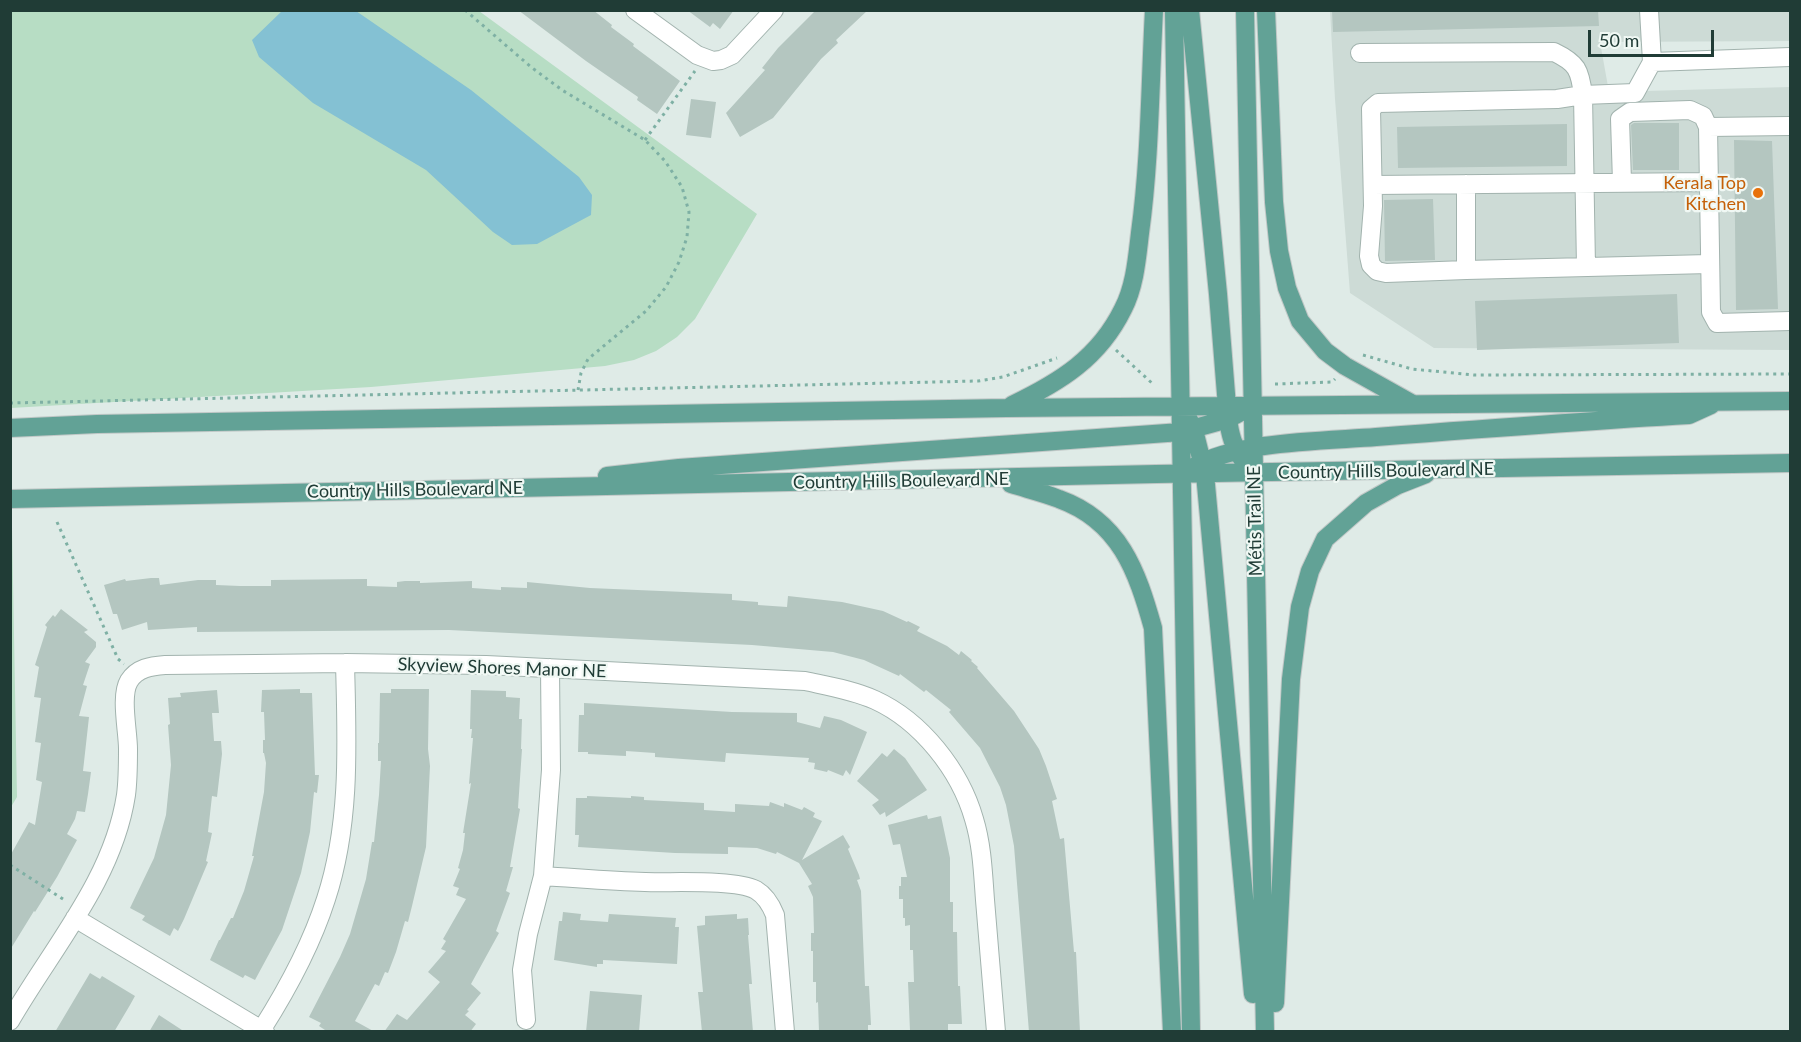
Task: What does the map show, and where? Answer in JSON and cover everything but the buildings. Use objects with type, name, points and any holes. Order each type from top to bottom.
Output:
[{"type":"main road","points":[[1006,408],[1036,393],[1081,365],[1103,340],[1124,308],[1135,271],[1146,190],[1154,10]]},
{"type":"main road","points":[[1174,10],[1181,406],[1187,431],[1204,468],[1257,1032]]},
{"type":"main road","points":[[1190,10],[1217,283],[1227,412],[1230,434],[1245,450]]},
{"type":"main road","name":"Métis Trail NE","points":[[1245,10],[1252,406],[1245,450],[1254,473],[1265,1032]]},
{"type":"main road","points":[[1266,10],[1274,202],[1279,251],[1287,288],[1300,321],[1325,351],[1345,366],[1412,404]]},
{"type":"main road","points":[[1204,468],[1245,450],[1531,425],[1689,415],[1720,401]]},
{"type":"main road","points":[[490,489],[679,468],[1187,431],[1227,412],[1252,406],[1791,401]]},
{"type":"main road","points":[[10,428],[109,424],[1006,408],[1181,406],[1227,412]]},
{"type":"main road","points":[[1187,431],[1182,474],[1191,1032]]},
{"type":"main road","name":"Country Hills Boulevard NE","points":[[10,499],[995,479],[1182,474],[1204,468],[1254,473],[1791,464]]},
{"type":"main road","points":[[1274,1032],[1291,680],[1300,607],[1310,571],[1325,539],[1366,503],[1398,485],[1436,470]]},
{"type":"main road","points":[[995,479],[1061,500],[1103,524],[1124,550],[1141,585],[1153,628],[1172,1032]]},
{"type":"street","points":[[635,10],[704,60],[721,60],[732,55],[774,10]]},
{"type":"street","points":[[1649,10],[1652,62],[1635,93],[1583,95],[1557,99],[1378,103],[1371,109],[1373,184],[1372,235],[1369,256],[1371,265],[1377,271],[1386,273],[1709,264]]},
{"type":"street","points":[[1360,53],[1554,52],[1571,60],[1581,75],[1583,95],[1586,267]]},
{"type":"street","points":[[1652,62],[1791,57]]},
{"type":"street","points":[[1622,182],[1620,119],[1630,112],[1690,110],[1702,116],[1708,127],[1711,312],[1717,323],[1791,321]]},
{"type":"street","points":[[1708,127],[1791,126]]},
{"type":"street","points":[[1373,184],[1709,182]]},
{"type":"street","points":[[1466,184],[1466,270]]},
{"type":"street","points":[[75,918],[264,1030],[298,968],[315,931],[327,897],[337,855],[345,793],[347,754],[345,663]]},
{"type":"street","name":"Skyview Shores Manor NE","points":[[10,1021],[75,918],[98,878],[115,841],[126,794],[128,749],[126,695],[128,682],[135,674],[148,666],[165,665],[345,663],[550,668],[805,681],[842,688],[875,700],[906,718],[943,758],[959,783],[974,818],[981,856],[996,1032]]},
{"type":"street","points":[[526,1020],[522,970],[528,934],[543,876],[551,770],[550,668]]},
{"type":"street","points":[[543,876],[740,885],[756,891],[765,897],[776,915],[784,1032]]},
{"type":"path","points":[[465,10],[531,67],[562,90],[645,140],[665,161],[682,187],[689,212],[687,237],[679,262],[666,287],[646,311],[588,359],[581,373],[578,390]]},
{"type":"path","points":[[645,140],[704,60]]},
{"type":"path","points":[[1112,346],[1154,385]]},
{"type":"path","points":[[1357,352],[1412,369],[1474,375],[1791,374]]},
{"type":"path","points":[[10,404],[978,381],[1003,377],[1033,368],[1064,353]]},
{"type":"path","points":[[1275,384],[1332,382],[1338,375]]},
{"type":"path","points":[[57,522],[118,658]]},
{"type":"path","points":[[10,865],[65,899]]},
{"type":"shaded area","points":[[1330,11],[1790,11],[1790,41],[1600,42],[1609,92],[1790,87],[1790,350],[1434,348],[1350,293]]},
{"type":"green space","points":[[11,11],[479,11],[757,214],[695,319],[677,337],[656,351],[634,360],[605,366],[371,387],[11,408]]},
{"type":"green space","points":[[10,527],[12,527],[17,797],[11,807]]},
{"type":"water","points":[[282,11],[356,11],[471,90],[579,177],[592,195],[591,215],[537,244],[512,245],[493,232],[426,170],[313,103],[259,57],[252,40]]},
{"type":"place","name":"Kerala Top Kitchen","points":[[1758,193]]}]
